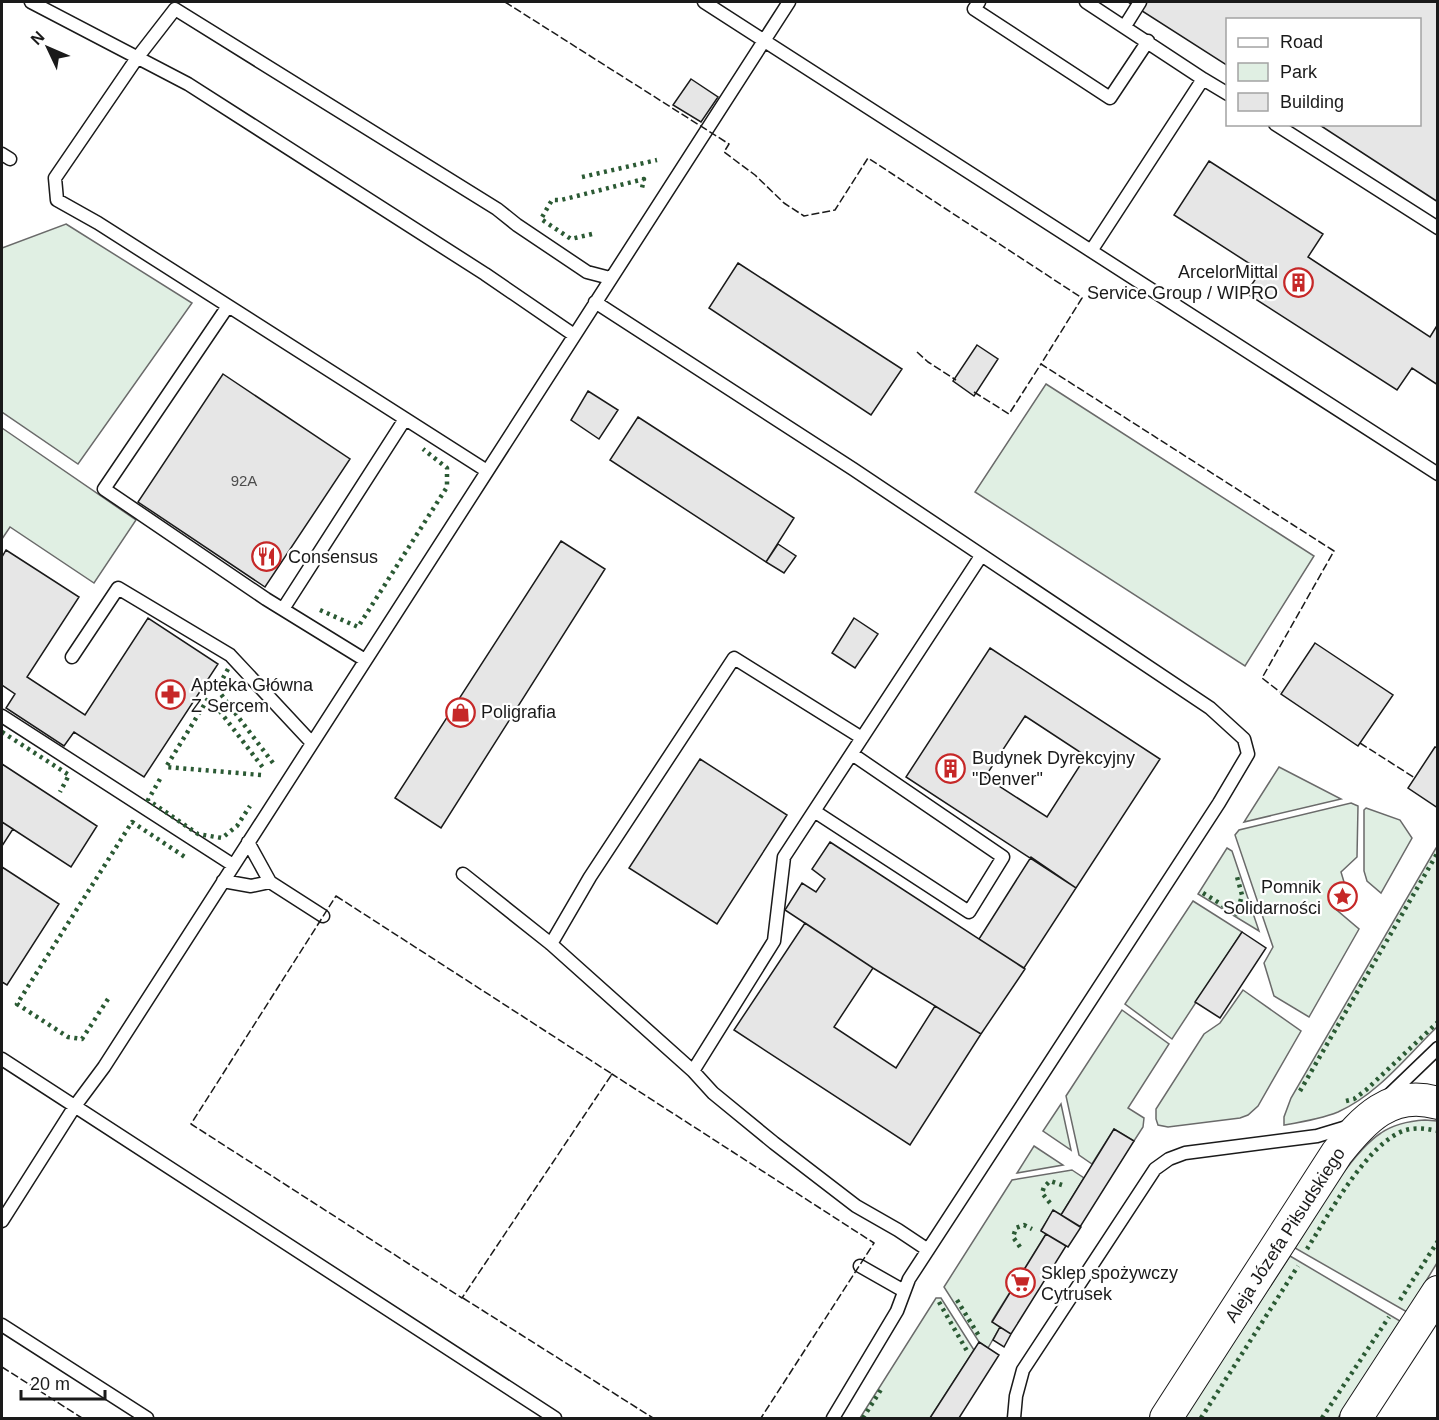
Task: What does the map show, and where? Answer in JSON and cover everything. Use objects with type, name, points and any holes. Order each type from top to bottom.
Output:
[{"type":"street","name":"Aleja Józefa Piłsudskiego","points":[[1166,1419],[1337,1153],[1368,1117],[1389,1105],[1410,1100],[1428,1100],[1437,1103]]},
{"type":"street","points":[[1356,1419],[1437,1292]]},
{"type":"lane","points":[[704,2],[1437,474]]},
{"type":"lane","points":[[2,1221],[75,1106],[104,1067],[789,2]]},
{"type":"lane","points":[[979,2],[974,9],[1110,98],[1148,40]]},
{"type":"lane","points":[[1086,2],[1148,40],[1226,93]]},
{"type":"lane","points":[[1125,26],[1140,2]]},
{"type":"lane","points":[[39,3],[188,84],[485,274],[574,334]]},
{"type":"lane","points":[[487,471],[98,223],[57,200],[55,178],[137,58],[175,9],[497,209],[587,272],[610,278]]},
{"type":"lane","points":[[1091,251],[1203,79]]},
{"type":"lane","points":[[1278,126],[1437,228]]},
{"type":"lane","points":[[1293,136],[1299,126]]},
{"type":"lane","points":[[595,302],[853,469],[1210,708],[1244,739],[1248,754],[1219,803],[928,1250],[904,1291],[897,1311],[833,1419]]},
{"type":"lane","points":[[228,306],[104,489],[283,609],[365,660]]},
{"type":"lane","points":[[283,609],[405,419]]},
{"type":"lane","points":[[693,1071],[774,941],[784,857],[981,556]]},
{"type":"lane","points":[[72,657],[118,588],[230,655],[312,743]]},
{"type":"lane","points":[[551,944],[590,877],[734,657],[862,738]]},
{"type":"lane","points":[[2,716],[233,865]]},
{"type":"lane","points":[[814,811],[969,912],[1004,857],[852,754]]},
{"type":"lane","points":[[248,842],[270,882],[323,916]]},
{"type":"lane","points":[[463,874],[551,944],[693,1071],[713,1093],[792,1157],[856,1206],[928,1250]]},
{"type":"lane","points":[[223,881],[251,885],[270,882]]},
{"type":"lane","points":[[1014,1419],[1016,1396],[1023,1370],[1155,1169],[1169,1159],[1185,1153],[1317,1136],[1350,1126],[1368,1117],[1437,1048]]},
{"type":"lane","points":[[2,1059],[555,1419]]},
{"type":"lane","points":[[860,1266],[904,1291]]},
{"type":"lane","points":[[2,1325],[147,1419]]},
{"type":"green space","points":[[66,224],[192,303],[78,464],[2,412],[2,248]]},
{"type":"green space","points":[[1046,384],[1314,556],[1245,666],[975,492]]},
{"type":"green space","points":[[2,428],[136,520],[94,583],[10,527],[2,539]]},
{"type":"green space","points":[[1279,767],[1341,799],[1244,822]]},
{"type":"green space","points":[[1351,803],[1358,806],[1357,857],[1341,872],[1344,882],[1332,906],[1359,929],[1309,1017],[1274,996],[1264,963],[1273,947],[1235,835],[1239,830]]},
{"type":"green space","points":[[1366,808],[1400,820],[1412,838],[1381,893],[1367,881],[1364,871],[1364,810]]},
{"type":"green space","points":[[1227,848],[1232,851],[1259,931],[1198,894]]},
{"type":"green space","points":[[1436,848],[1437,1027],[1379,1085],[1353,1104],[1325,1117],[1284,1125],[1284,1117],[1291,1098]]},
{"type":"green space","points":[[1193,901],[1242,932],[1172,1039],[1125,1004]]},
{"type":"green space","points":[[1243,990],[1301,1031],[1258,1106],[1248,1115],[1240,1118],[1168,1127],[1158,1125],[1156,1109],[1204,1034],[1220,1023]]},
{"type":"green space","points":[[1122,1010],[1169,1044],[1128,1108],[1144,1118],[1143,1127],[1134,1141],[1114,1129],[1092,1164],[1079,1155],[1066,1096]]},
{"type":"green space","points":[[1061,1104],[1071,1150],[1043,1131]]},
{"type":"green space","points":[[1425,1120],[1437,1121],[1437,1263],[1407,1312],[1295,1248],[1334,1186],[1369,1142],[1391,1127]]},
{"type":"green space","points":[[1034,1146],[1063,1165],[1017,1173]]},
{"type":"green space","points":[[1072,1170],[1084,1178],[1061,1215],[1053,1211],[1041,1230],[1046,1234],[992,1321],[1000,1327],[988,1348],[979,1342],[944,1287],[1012,1180]]},
{"type":"green space","points":[[1290,1256],[1400,1321],[1338,1418],[1184,1418]]},
{"type":"green space","points":[[936,1298],[941,1298],[974,1350],[930,1418],[860,1418]]},
{"type":"building","points":[[1128,2],[1438,2],[1438,202],[1321,126],[1421,126],[1421,18],[1226,18],[1226,65]]},
{"type":"building","points":[[691,79],[718,97],[701,122],[673,105]]},
{"type":"building","name":"ArcelorMittal Service Group / WIPRO","points":[[1209,161],[1323,234],[1308,257],[1430,337],[1438,324],[1438,385],[1412,368],[1397,390],[1246,293],[1261,271],[1174,215]]},
{"type":"building","points":[[738,263],[902,369],[871,415],[709,308]]},
{"type":"building","points":[[977,345],[998,359],[974,396],[953,381]]},
{"type":"building","points":[[223,374],[350,459],[265,587],[138,502]]},
{"type":"building","points":[[588,391],[618,410],[599,439],[571,420]]},
{"type":"building","points":[[638,417],[794,518],[766,562],[610,460]]},
{"type":"building","points":[[561,541],[605,569],[441,828],[395,798]]},
{"type":"building","points":[[778,544],[796,556],[784,573],[766,562]]},
{"type":"building","points":[[6,550],[79,597],[27,677],[85,715],[148,618],[218,664],[144,777],[74,732],[64,746],[6,708],[15,694],[2,685],[2,557]]},
{"type":"building","points":[[854,618],[878,634],[855,668],[832,653]]},
{"type":"building","points":[[1315,643],[1393,695],[1358,746],[1281,694]]},
{"type":"building","name":"Budynek Dyrekcyjny \"Denver\"","points":[[990,648],[1160,759],[1076,888],[906,777]],"holes":[[[1025,716],[1086,756],[1047,817],[985,777]]]},
{"type":"building","points":[[1435,747],[1438,748],[1438,808],[1408,788]]},
{"type":"building","points":[[700,759],[787,815],[717,924],[629,868]]},
{"type":"building","points":[[2,764],[97,826],[71,867],[2,822]]},
{"type":"building","points":[[2,822],[13,829],[2,846]]},
{"type":"building","points":[[830,842],[1025,969],[981,1034],[873,968],[785,910],[802,883],[816,892],[825,879],[812,869]]},
{"type":"building","points":[[1031,857],[1076,888],[1024,968],[979,939]]},
{"type":"building","points":[[2,867],[59,904],[7,985],[2,982]]},
{"type":"building","points":[[805,923],[873,968],[834,1027],[896,1068],[935,1006],[981,1034],[910,1145],[734,1030]]},
{"type":"building","points":[[1242,932],[1266,948],[1220,1018],[1195,1002]]},
{"type":"building","points":[[1114,1129],[1134,1141],[1080,1227],[1061,1215]]},
{"type":"building","points":[[1053,1210],[1081,1227],[1068,1247],[1041,1231]]},
{"type":"building","points":[[1046,1234],[1066,1246],[1011,1334],[992,1322]]},
{"type":"building","points":[[1000,1327],[1011,1334],[1004,1347],[993,1340]]},
{"type":"building","points":[[979,1342],[999,1355],[959,1418],[930,1418]]},
{"type":"hedge","points":[[582,177],[657,160]]},
{"type":"hedge","points":[[592,234],[571,239],[541,219],[552,200],[561,200],[644,179],[642,188]]},
{"type":"hedge","points":[[320,610],[358,627],[447,487],[447,468],[423,449]]},
{"type":"hedge","points":[[228,669],[217,689],[273,763]]},
{"type":"hedge","points":[[261,775],[166,767],[209,697],[264,769]]},
{"type":"hedge","points":[[2,732],[69,775],[60,792]]},
{"type":"hedge","points":[[160,779],[148,800],[198,834],[222,838],[237,826],[250,806]]},
{"type":"hedge","points":[[108,999],[82,1039],[68,1037],[17,1004],[132,822],[188,859]]},
{"type":"hedge","points":[[1300,1091],[1438,852]]},
{"type":"hedge","points":[[1203,893],[1237,914],[1242,895],[1236,873]]},
{"type":"hedge","points":[[1346,1101],[1354,1099],[1366,1090],[1438,1022]]},
{"type":"hedge","points":[[1307,1249],[1350,1181],[1377,1149],[1392,1137],[1406,1130],[1418,1128],[1438,1131]]},
{"type":"hedge","points":[[1050,1203],[1042,1193],[1044,1187],[1050,1181],[1062,1185]]},
{"type":"hedge","points":[[1020,1247],[1013,1237],[1016,1228],[1024,1225],[1032,1229]]},
{"type":"hedge","points":[[1400,1300],[1438,1241]]},
{"type":"hedge","points":[[1201,1418],[1298,1266]]},
{"type":"hedge","points":[[957,1300],[979,1336]]},
{"type":"hedge","points":[[939,1302],[967,1351]]},
{"type":"hedge","points":[[1322,1418],[1389,1317]]},
{"type":"hedge","points":[[863,1418],[882,1388]]},
{"type":"fence","points":[[505,2],[729,144],[724,152],[755,175],[784,203],[804,216],[835,210],[868,158],[1082,298],[1041,364],[1334,551],[1262,678],[1280,692]]},
{"type":"fence","points":[[917,352],[956,380]]},
{"type":"fence","points":[[974,392],[1009,414],[1041,364]]},
{"type":"fence","points":[[1360,743],[1415,778]]},
{"type":"fence","points":[[336,896],[612,1074],[462,1298],[191,1124],[336,896]]},
{"type":"fence","points":[[611,1075],[874,1243],[761,1418]]},
{"type":"fence","points":[[463,1298],[653,1418]]},
{"type":"fence","points":[[2,1367],[82,1418]]},
{"type":"place","name":"ArcelorMittal Service Group / WIPRO","points":[[1299,282]]},
{"type":"place","name":"Consensus","points":[[267,557]]},
{"type":"place","name":"Apteka Główna Z Sercem","points":[[170,695]]},
{"type":"place","name":"Poligrafia","points":[[460,712]]},
{"type":"place","name":"Budynek Dyrekcyjny \"Denver\"","points":[[951,768]]},
{"type":"place","name":"Pomnik Solidarności","points":[[1342,897]]},
{"type":"place","name":"Sklep spożywczy Cytrusek","points":[[1020,1283]]}]
